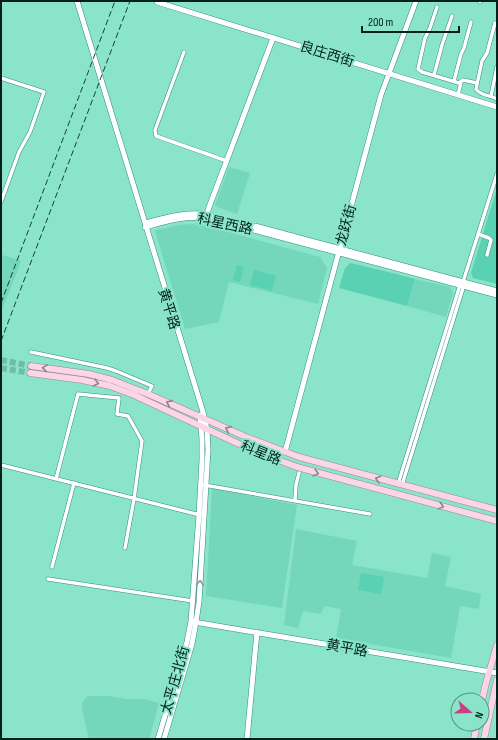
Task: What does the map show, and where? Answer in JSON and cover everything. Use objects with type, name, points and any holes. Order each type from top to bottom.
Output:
[{"type":"main road","name":"科星路","points":[[497,510],[315,462],[285,452],[256,442],[148,394],[101,377],[84,373],[30,369],[110,386],[134,395],[254,451],[297,467],[497,520]]},
{"type":"main road","points":[[484,692],[497,645]]},
{"type":"main road","points":[[484,739],[497,680]]},
{"type":"street","name":"黄平路","points":[[76,1],[203,418],[202,516],[194,622]]},
{"type":"street","name":"龙跃街","points":[[285,452],[382,95],[416,1]]},
{"type":"street","name":"良庄西街","points":[[159,2],[497,107]]},
{"type":"street","points":[[437,7],[425,38],[418,67],[419,70],[421,72],[454,81],[460,82],[464,80],[477,83]]},
{"type":"street","points":[[434,75],[441,47],[452,16]]},
{"type":"street","points":[[454,81],[471,22]]},
{"type":"street","points":[[494,23],[487,51],[482,61],[476,89],[477,92],[496,96]]},
{"type":"street","points":[[207,216],[274,38]]},
{"type":"street","points":[[184,52],[155,130],[156,136],[227,160]]},
{"type":"street","points":[[491,96],[497,67]]},
{"type":"street","points":[[1,78],[44,92],[30,132],[19,152],[1,202]]},
{"type":"street","points":[[457,95],[460,82]]},
{"type":"street","points":[[492,91],[496,96]]},
{"type":"street","points":[[400,485],[497,174]]},
{"type":"street","name":"科星西路","points":[[145,226],[171,216],[196,213],[463,284],[497,295]]},
{"type":"street","points":[[478,234],[491,240],[487,255]]},
{"type":"street","name":"科星西路","points":[[463,284],[497,291]]},
{"type":"street","points":[[31,352],[116,371],[152,386],[148,394]]},
{"type":"street","points":[[56,479],[78,394],[119,398],[117,414],[128,416],[142,441],[125,548]]},
{"type":"street","points":[[1,465],[202,516]]},
{"type":"street","points":[[294,500],[299,474]]},
{"type":"street","points":[[52,567],[74,483]]},
{"type":"street","points":[[203,485],[370,514]]},
{"type":"street","name":"黄平路","points":[[194,622],[193,601],[202,516]]},
{"type":"street","points":[[48,579],[193,601]]},
{"type":"street","name":"黄平路","points":[[194,622],[497,673]]},
{"type":"street","name":"太平庄北街","points":[[158,739],[194,622]]},
{"type":"street","name":"太平庄北街","points":[[164,739],[192,644],[194,622]]},
{"type":"street","points":[[247,739],[257,632]]},
{"type":"shaded area","points":[[229,167],[250,173],[237,214],[215,205]]},
{"type":"shaded area","points":[[192,224],[210,227],[320,257],[327,268],[318,304],[229,282],[219,322],[185,329],[155,231],[179,225]]},
{"type":"shaded area","points":[[3,255],[21,261],[1,313],[1,260]]},
{"type":"shaded area","points":[[415,279],[450,287],[453,293],[446,317],[407,306]]},
{"type":"shaded area","points":[[212,488],[297,505],[282,608],[206,596]]},
{"type":"shaded area","points":[[296,529],[357,541],[352,565],[427,578],[432,553],[451,557],[445,586],[481,594],[479,609],[460,606],[451,658],[336,638],[341,609],[324,606],[321,614],[303,611],[298,628],[284,625]]},
{"type":"shaded area","points":[[86,697],[144,699],[159,703],[149,739],[89,739],[82,704]]},
{"type":"green space","points":[[497,188],[497,284],[473,278],[471,273]]},
{"type":"green space","points":[[350,263],[415,279],[407,306],[339,288],[345,268]]},
{"type":"green space","points":[[237,265],[244,267],[240,282],[233,280]]},
{"type":"green space","points":[[254,270],[276,276],[272,291],[250,285]]},
{"type":"green space","points":[[361,573],[384,577],[381,594],[358,590]]},
{"type":"tunnel","points":[[1,360],[31,366]]},
{"type":"tunnel","points":[[1,368],[30,373]]},
{"type":"railway","points":[[1,303],[115,1]]},
{"type":"railway","points":[[1,341],[130,1]]}]
